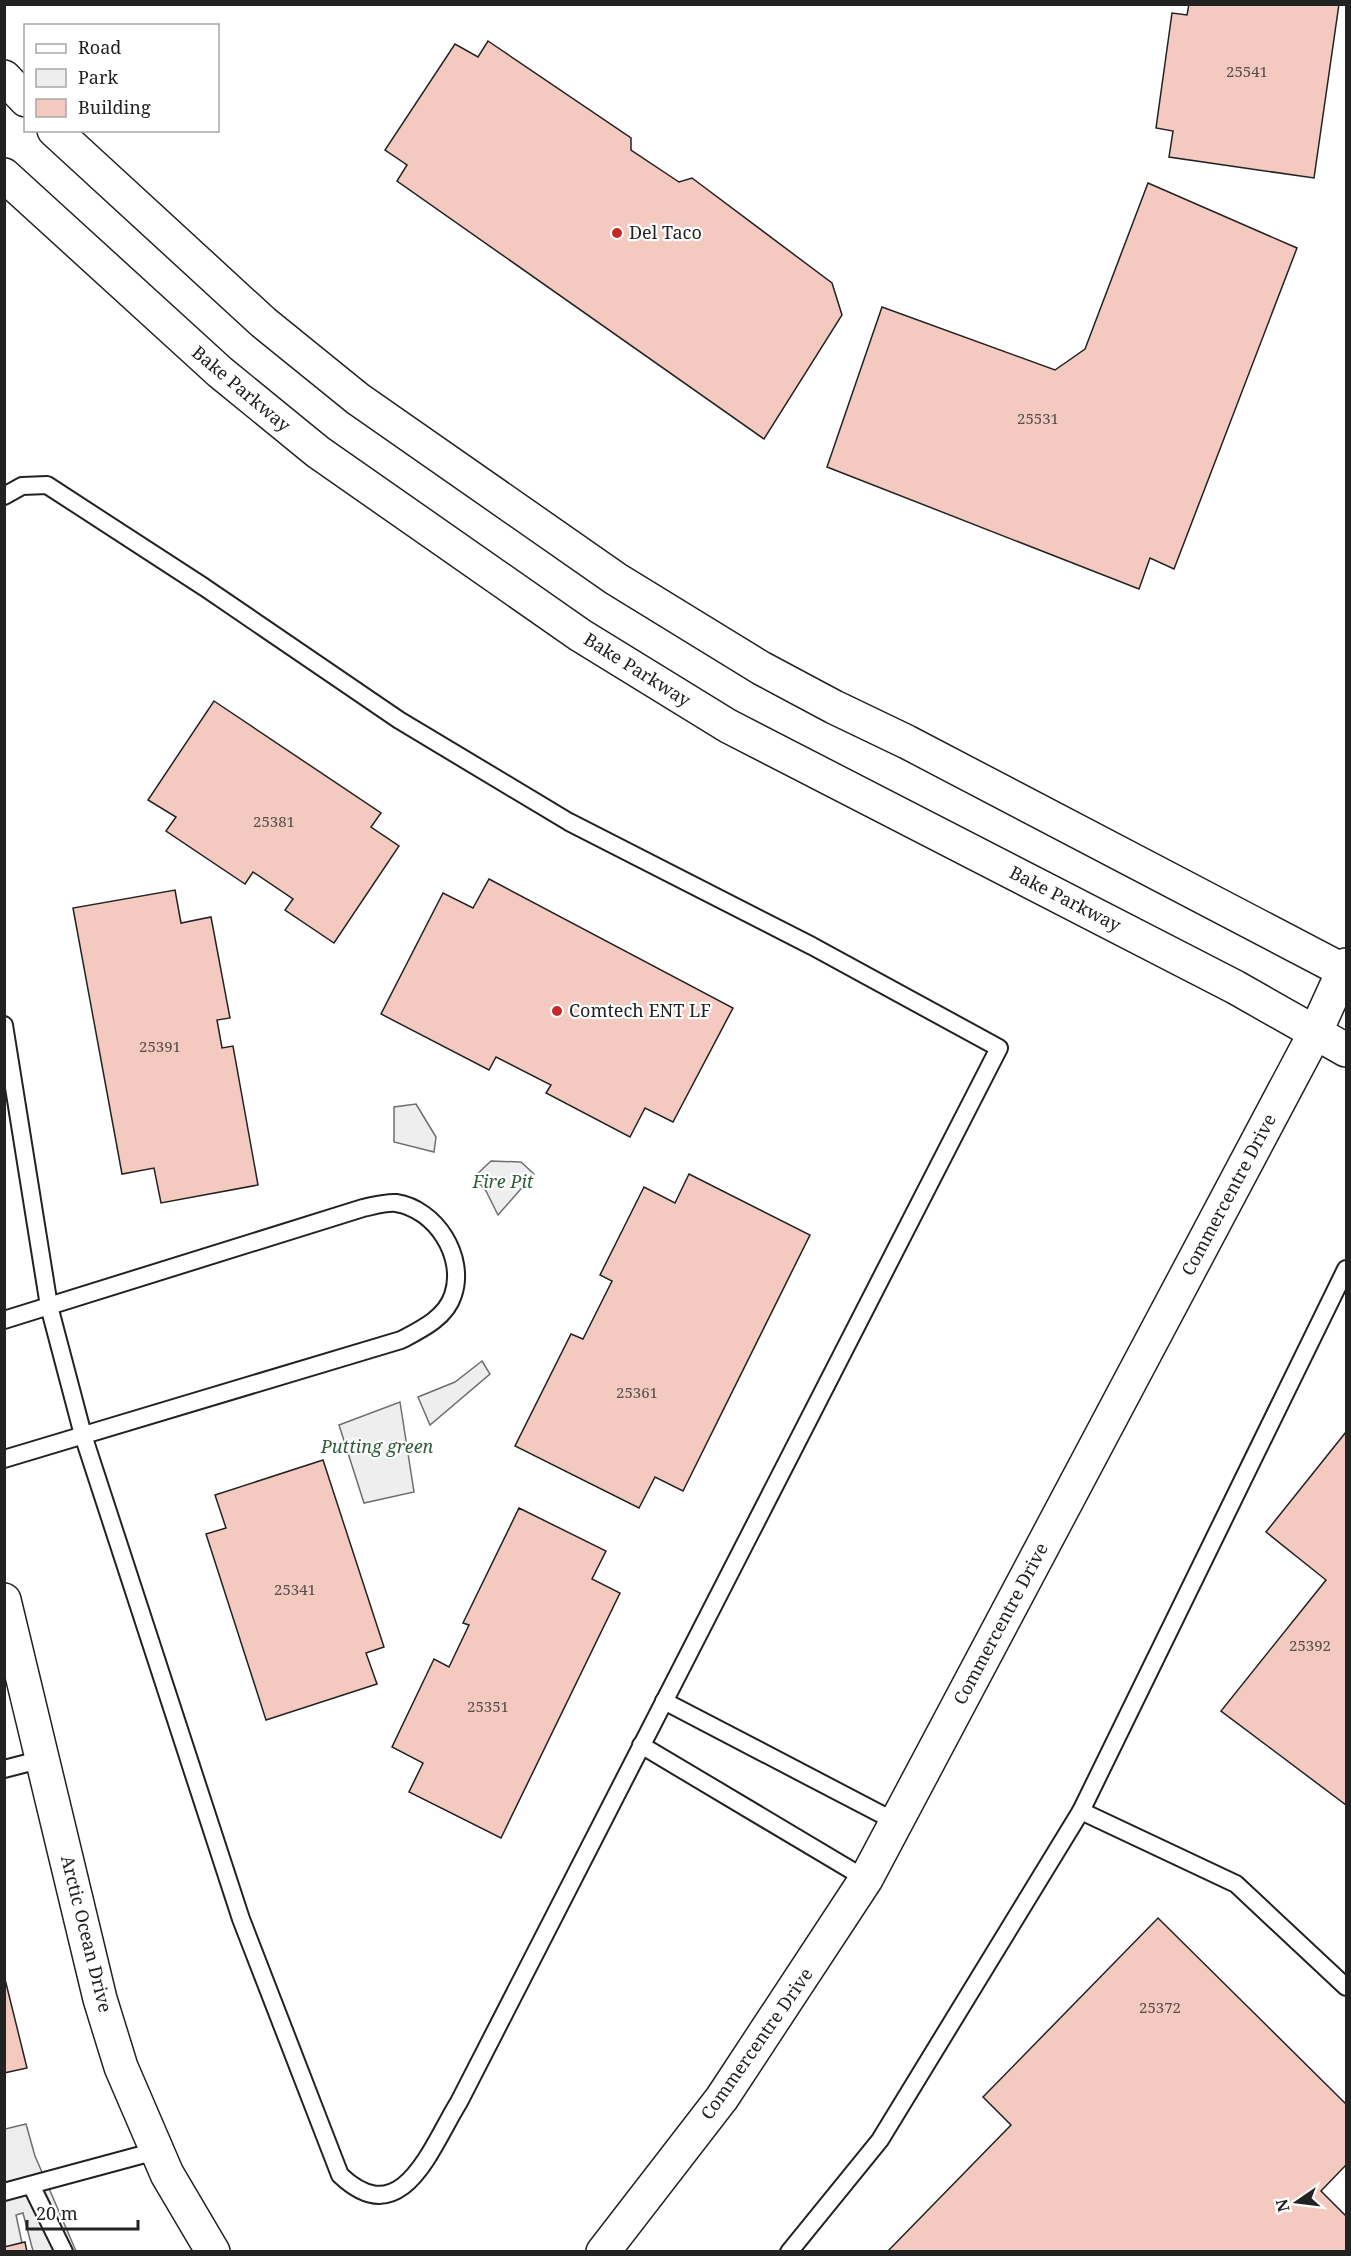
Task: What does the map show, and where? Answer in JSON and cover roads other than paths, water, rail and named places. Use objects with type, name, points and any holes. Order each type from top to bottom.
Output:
[{"type":"main road","points":[[4,77],[24,98]]},
{"type":"main road","points":[[56,132],[262,322],[358,399],[616,579],[761,668],[823,702],[907,742],[1346,969]]},
{"type":"main road","name":"Bake Parkway","points":[[9,190],[220,372],[318,452],[580,635],[728,726],[1235,987],[1347,1050]]},
{"type":"main road","name":"Commercentre Drive","points":[[603,2252],[722,2098],[811,1967],[866,1879],[898,1823],[989,1645],[1315,1033],[1346,969]]},
{"type":"main road","name":"Arctic Ocean Drive","points":[[4,1600],[100,1999],[121,2067],[156,2151],[213,2252]]},
{"type":"lane","points":[[4,496],[22,486],[47,485],[204,587],[399,720],[569,822],[812,946],[999,1048],[459,2102],[414,2177],[403,2188],[387,2194],[370,2195],[355,2189],[340,2175],[241,1919],[83,1435],[49,1306],[4,1025]]},
{"type":"lane","points":[[4,1320],[363,1208],[395,1203],[420,1211],[439,1228],[452,1252],[456,1276],[453,1297],[434,1322],[401,1340],[4,1458]]},
{"type":"lane","points":[[789,2252],[880,2140],[1081,1811],[1347,1269]]},
{"type":"lane","points":[[664,1701],[898,1823]]},
{"type":"lane","points":[[641,1745],[866,1879]]},
{"type":"lane","points":[[4,1769],[43,1759]]},
{"type":"lane","points":[[1081,1811],[1236,1884],[1347,1987]]},
{"type":"lane","points":[[4,2192],[156,2151]]},
{"type":"lane","points":[[31,2185],[64,2252]]},
{"type":"place","name":"Del Taco","points":[[617,233]]},
{"type":"place","name":"Comtech ENT LF","points":[[557,1011]]},
{"type":"park label","name":"Fire Pit","points":[[503,1182]]},
{"type":"park label","name":"Putting green","points":[[377,1447]]}]
